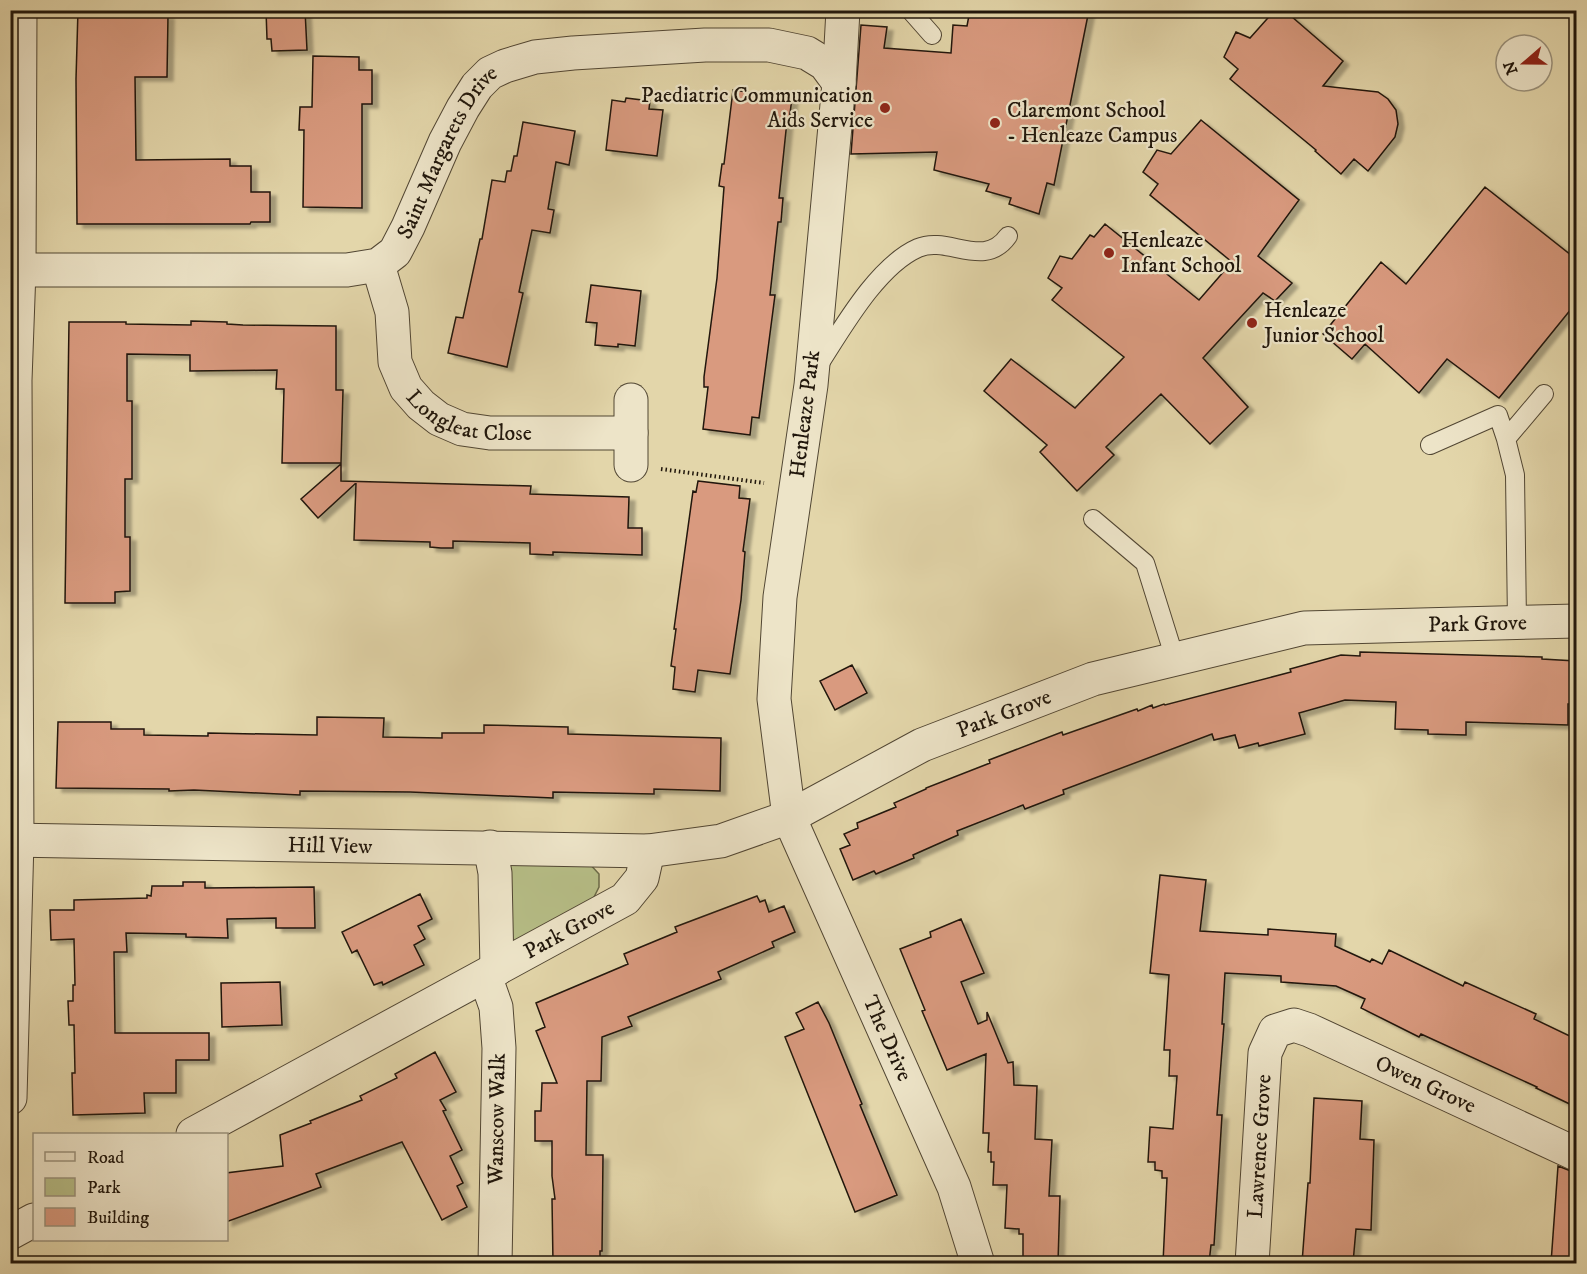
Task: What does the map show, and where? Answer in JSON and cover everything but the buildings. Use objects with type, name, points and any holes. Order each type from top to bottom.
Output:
[{"type":"street","points":[[10,1098],[14,840],[13,380],[19,270],[20,10]]},
{"type":"street","name":"Henleaze Park","points":[[789,817],[774,699],[780,597],[812,375],[839,83],[843,10]]},
{"type":"street","name":"Saint Margarets Drive","points":[[378,265],[394,252],[404,236],[445,142],[477,86],[490,73],[505,66],[535,57],[573,53],[705,45],[769,45],[807,53],[825,64],[839,83]]},
{"type":"street","points":[[19,270],[347,270],[378,265]]},
{"type":"street","name":"Longleat Close","points":[[378,265],[392,312],[396,362],[406,388],[421,405],[439,419],[462,429],[490,433],[632,433]]},
{"type":"street","points":[[631,400],[631,465]]},
{"type":"street","name":"Park Grove","points":[[195,1133],[625,899],[642,878],[648,851],[721,841],[789,817],[922,745],[1093,679],[1304,628],[1576,621]]},
{"type":"street","name":"The Drive","points":[[789,817],[954,1186],[978,1263]]},
{"type":"street","name":"Hill View","points":[[14,840],[648,851]]},
{"type":"street","name":"Park Grove","points":[[490,847],[495,873],[491,973]]},
{"type":"street","name":"Wanscow Walk","points":[[491,973],[499,1048],[495,1263]]},
{"type":"street","name":"Owen Grove","points":[[1275,1031],[1294,1025],[1309,1030],[1576,1154]]},
{"type":"street","name":"Lawrence Grove","points":[[1252,1263],[1265,1053],[1275,1031]]},
{"type":"street","points":[[10,1233],[33,1221]]},
{"type":"lane","points":[[910,10],[932,35]]},
{"type":"lane","points":[[812,375],[855,308],[894,261],[920,246],[944,246],[972,252],[989,250],[1002,245],[1008,236]]},
{"type":"lane","points":[[1506,439],[1544,394]]},
{"type":"lane","points":[[1430,445],[1498,415],[1515,475],[1517,622]]},
{"type":"lane","points":[[1093,519],[1145,563],[1175,659]]},
{"type":"path","points":[[696,474],[796,488]]},
{"type":"green space","points":[[587,861],[599,874],[599,887],[592,901],[512,946],[509,862]]},
{"type":"place","name":"Paediatric Communication Aids Service","points":[[885,108]]},
{"type":"place","name":"Claremont School - Henleaze Campus","points":[[995,123]]},
{"type":"place","name":"Henleaze Infant School","points":[[1109,253]]},
{"type":"place","name":"Henleaze Junior School","points":[[1252,323]]}]
